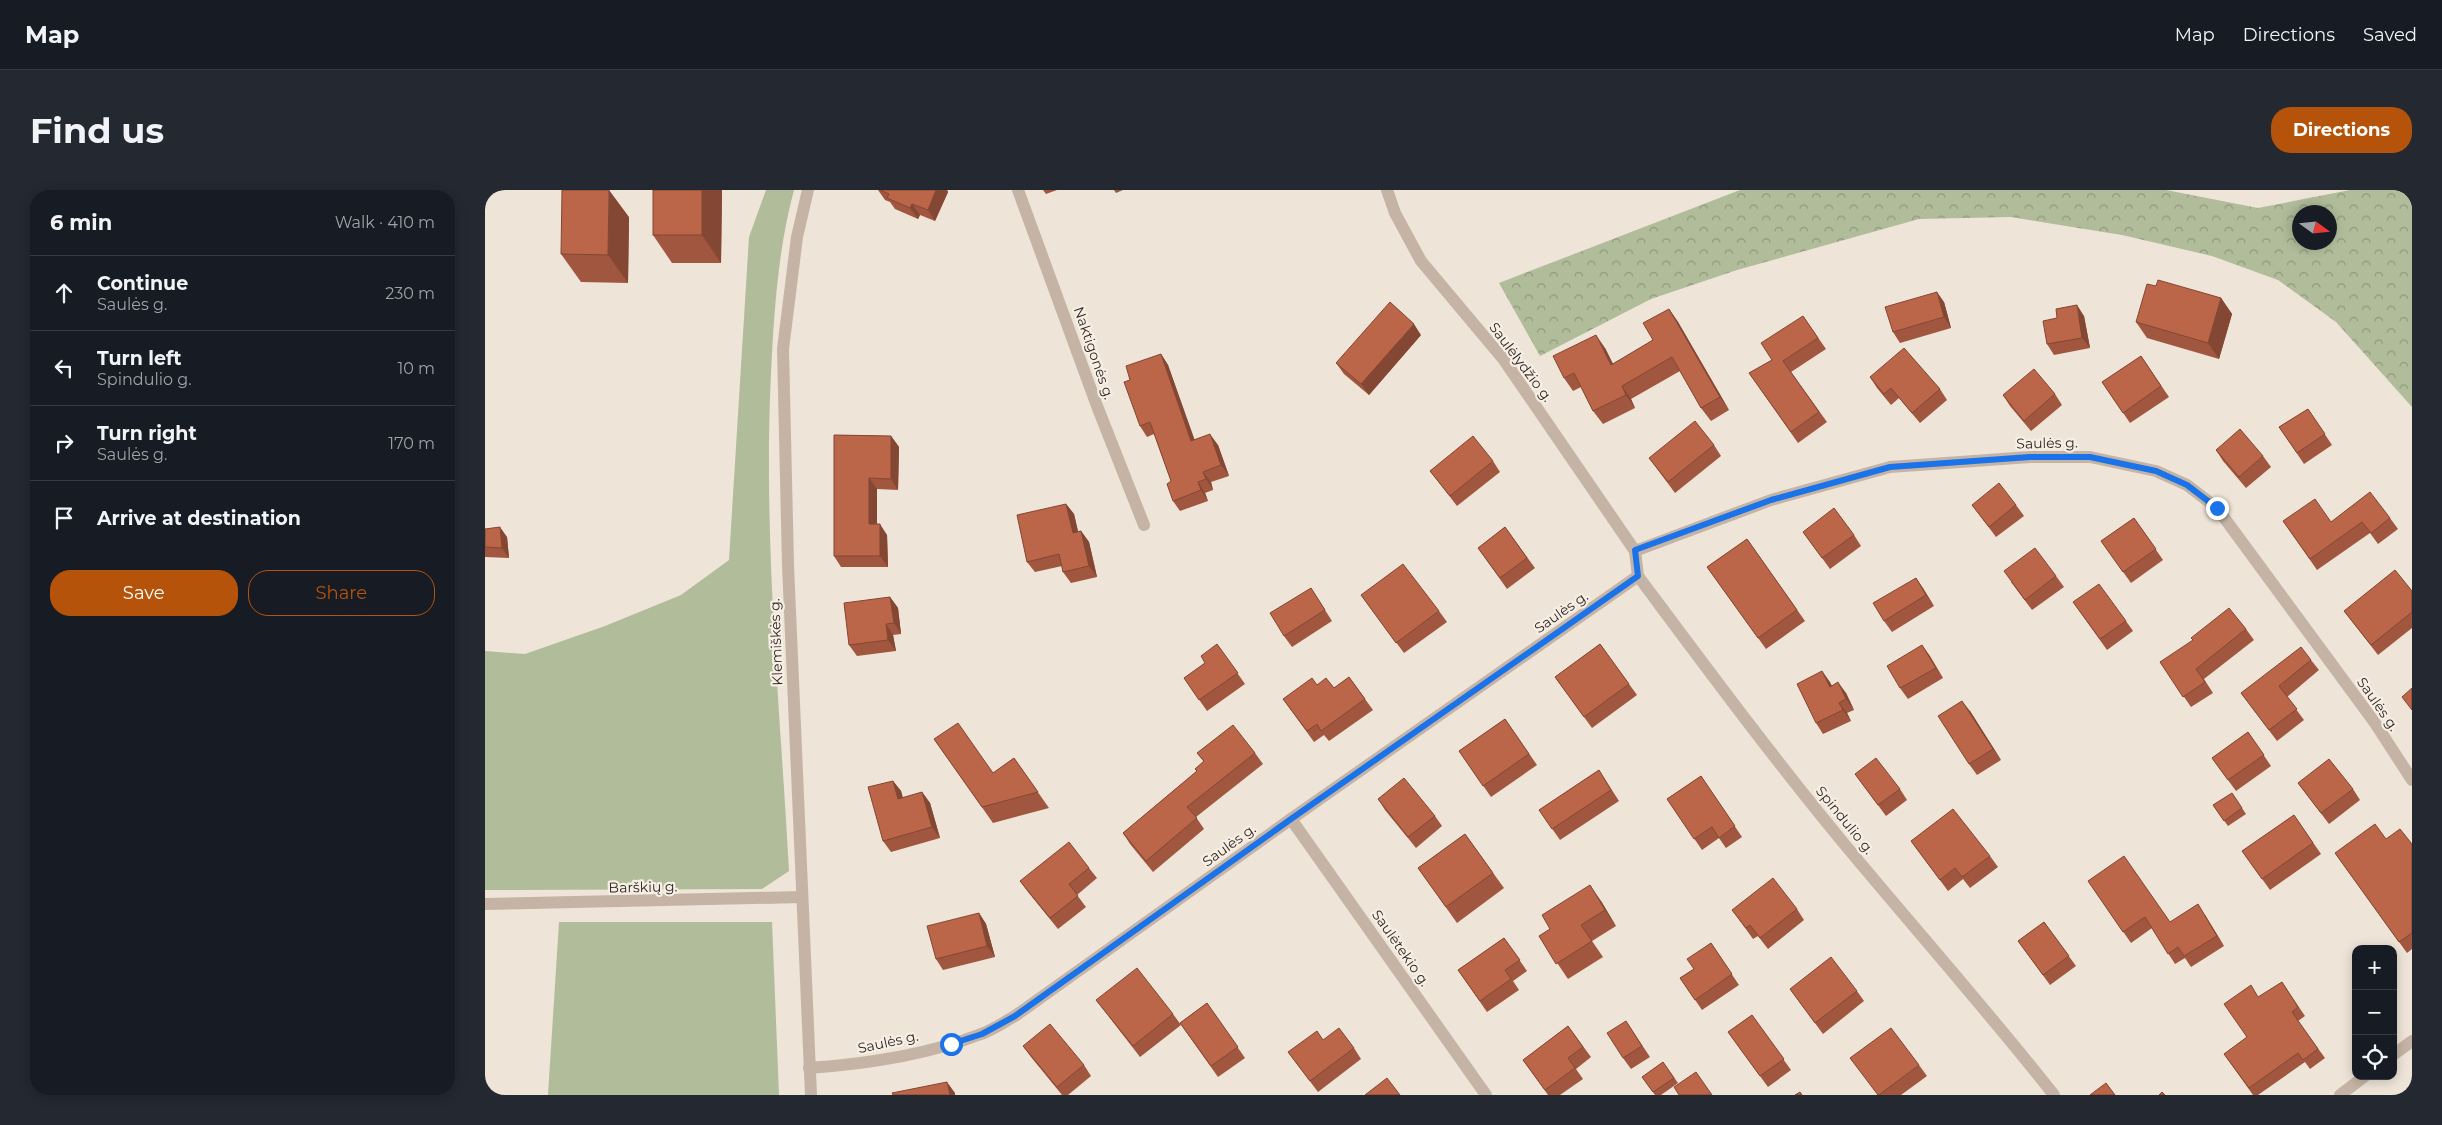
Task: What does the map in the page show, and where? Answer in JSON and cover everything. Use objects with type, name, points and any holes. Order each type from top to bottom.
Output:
[{"type":"street","name":"Klemiškės g.","points":[[808,190],[797,237],[783,349],[788,565],[811,1095]]},
{"type":"street","name":"Naktigonės g.","points":[[1018,190],[1097,406],[1144,525]]},
{"type":"street","name":"Saulėlydžio g.","points":[[1387,190],[1395,213],[1421,261],[1504,360],[1635,550]]},
{"type":"street","name":"Saulės g.","points":[[1635,550],[1771,500],[1890,467],[2030,457],[2090,457],[2156,471],[2187,485],[2217,508],[2375,723],[2412,780]]},
{"type":"street","points":[[1635,550],[1638,576]]},
{"type":"street","name":"Saulės g.","points":[[809,1068],[847,1066],[951,1044],[982,1034],[1015,1016],[1291,819],[1638,576]]},
{"type":"street","name":"Spindulio g.","points":[[1638,576],[1766,747],[1846,846],[2009,1037],[2054,1095]]},
{"type":"street","name":"Saulėtekio g.","points":[[1291,819],[1486,1095]]},
{"type":"street","name":"Barškių g.","points":[[485,904],[802,898]]},
{"type":"street","points":[[2397,1052],[2412,1041]]},
{"type":"street","points":[[2340,1095],[2360,1080]]},
{"type":"green space","points":[[766,190],[794,190],[780,258],[775,304],[769,435],[771,560],[789,871],[762,889],[485,890],[485,651],[525,654],[605,626],[681,595],[729,560],[749,237]]},
{"type":"green space","points":[[1740,190],[2166,190],[2258,208],[2350,190],[2412,190],[2412,407],[2336,322],[2278,280],[2212,256],[2122,235],[2011,217],[1919,219],[1737,270],[1651,299],[1540,356],[1499,283]]},
{"type":"green space","points":[[559,922],[772,922],[779,1095],[548,1095]]},
{"type":"building","points":[[562,190],[609,190],[608,255],[561,254]]},
{"type":"building","points":[[653,190],[702,190],[702,235],[653,235]]},
{"type":"building","points":[[880,190],[936,190],[928,210],[912,204],[910,208],[887,198],[889,194]]},
{"type":"building","points":[[2158,280],[2221,298],[2208,343],[2136,322],[2147,284],[2156,286]]},
{"type":"building","points":[[1937,292],[1944,317],[1893,332],[1885,307]]},
{"type":"building","points":[[1390,302],[1414,324],[1361,384],[1336,363]]},
{"type":"building","points":[[2077,305],[2082,338],[2047,344],[2043,321],[2057,318],[2056,309]]},
{"type":"building","points":[[1669,309],[1720,397],[1701,408],[1672,357],[1622,386],[1626,395],[1593,411],[1574,373],[1564,378],[1553,356],[1596,335],[1611,365],[1653,340],[1643,323]]},
{"type":"building","points":[[1803,316],[1818,338],[1783,361],[1819,412],[1791,432],[1749,373],[1772,360],[1761,343]]},
{"type":"building","points":[[1904,348],[1940,389],[1912,413],[1891,388],[1884,394],[1870,377]]},
{"type":"building","points":[[1161,354],[1191,441],[1210,434],[1221,465],[1203,472],[1206,479],[1198,482],[1201,490],[1173,501],[1167,484],[1171,481],[1150,422],[1140,426],[1124,382],[1130,380],[1126,366]]},
{"type":"building","points":[[2141,356],[2161,386],[2123,413],[2102,382]]},
{"type":"building","points":[[2034,369],[2055,394],[2024,421],[2003,395]]},
{"type":"building","points":[[2308,409],[2325,434],[2297,453],[2279,427]]},
{"type":"building","points":[[1695,421],[1714,445],[1668,482],[1649,458]]},
{"type":"building","points":[[2240,429],[2263,456],[2239,477],[2216,450]]},
{"type":"building","points":[[834,435],[891,436],[891,479],[869,478],[869,524],[880,524],[880,556],[834,556]]},
{"type":"building","points":[[1473,436],[1493,461],[1450,496],[1430,471]]},
{"type":"building","points":[[1999,483],[2016,505],[1989,527],[1972,505]]},
{"type":"building","points":[[2370,492],[2390,518],[2371,533],[2362,522],[2310,559],[2283,521],[2315,499],[2331,522]]},
{"type":"building","points":[[1066,504],[1073,533],[1081,531],[1089,566],[1063,572],[1059,554],[1027,562],[1017,515]]},
{"type":"building","points":[[1834,508],[1854,535],[1822,558],[1803,532]]},
{"type":"building","points":[[2134,518],[2156,549],[2123,572],[2101,541]]},
{"type":"building","points":[[500,527],[502,548],[485,547],[485,529]]},
{"type":"building","points":[[1505,527],[1527,558],[1500,578],[1478,548]]},
{"type":"building","points":[[1747,539],[1797,610],[1758,638],[1707,567]]},
{"type":"building","points":[[2035,548],[2056,576],[2025,600],[2004,571]]},
{"type":"building","points":[[1403,564],[1439,611],[1396,643],[1361,595]]},
{"type":"building","points":[[2395,570],[2412,591],[2412,612],[2371,645],[2344,611]]},
{"type":"building","points":[[1916,578],[1926,595],[1884,621],[1873,603]]},
{"type":"building","points":[[2099,584],[2126,621],[2100,639],[2073,602]]},
{"type":"building","points":[[1311,588],[1325,610],[1284,636],[1270,613]]},
{"type":"building","points":[[890,597],[894,623],[886,624],[888,640],[849,645],[844,603]]},
{"type":"building","points":[[2229,608],[2246,629],[2196,669],[2205,682],[2183,697],[2160,662],[2193,640],[2191,638]]},
{"type":"building","points":[[1217,644],[1238,673],[1199,700],[1184,678],[1205,663],[1201,656]]},
{"type":"building","points":[[1600,644],[1629,684],[1584,717],[1555,677]]},
{"type":"building","points":[[1922,645],[1936,668],[1900,688],[1887,666]]},
{"type":"building","points":[[2301,647],[2311,660],[2279,686],[2297,709],[2269,730],[2241,693]]},
{"type":"building","points":[[1822,671],[1830,687],[1838,682],[1846,699],[1839,703],[1843,710],[1816,723],[1797,684]]},
{"type":"building","points":[[1349,677],[1365,699],[1321,731],[1317,724],[1307,731],[1283,699],[1312,678],[1317,685],[1326,678],[1334,688]]},
{"type":"building","points":[[2412,688],[2412,710],[2402,697]]},
{"type":"building","points":[[1962,701],[1993,749],[1969,764],[1938,716]]},
{"type":"building","points":[[1505,719],[1529,754],[1483,786],[1459,751]]},
{"type":"building","points":[[958,723],[993,773],[1014,758],[1038,792],[982,807],[934,739]]},
{"type":"building","points":[[1233,725],[1255,753],[1187,807],[1197,818],[1146,861],[1123,833],[1197,771],[1195,769],[1204,761],[1197,753]]},
{"type":"building","points":[[2248,732],[2264,755],[2228,780],[2212,758]]},
{"type":"building","points":[[1876,758],[1900,789],[1878,805],[1855,774]]},
{"type":"building","points":[[2329,759],[2353,789],[2321,813],[2298,783]]},
{"type":"building","points":[[1599,770],[1611,790],[1552,829],[1539,810]]},
{"type":"building","points":[[1701,776],[1735,826],[1719,838],[1712,827],[1694,839],[1667,799]]},
{"type":"building","points":[[1404,778],[1435,816],[1408,837],[1378,799]]},
{"type":"building","points":[[893,781],[898,799],[922,792],[932,827],[883,841],[868,787]]},
{"type":"building","points":[[2232,793],[2242,808],[2224,821],[2213,805]]},
{"type":"building","points":[[1953,809],[1990,856],[1962,877],[1955,868],[1940,880],[1911,841]]},
{"type":"building","points":[[2294,815],[2313,843],[2262,879],[2242,851]]},
{"type":"building","points":[[2375,824],[2386,839],[2400,829],[2412,844],[2412,933],[2399,942],[2335,853]]},
{"type":"building","points":[[1465,834],[1493,873],[1446,907],[1418,868]]},
{"type":"building","points":[[1069,842],[1089,868],[1069,884],[1078,896],[1050,918],[1020,881]]},
{"type":"building","points":[[2124,856],[2170,922],[2198,904],[2217,936],[2184,956],[2178,947],[2168,954],[2145,917],[2123,932],[2088,881]]},
{"type":"building","points":[[1773,878],[1797,909],[1760,938],[1750,925],[1746,928],[1732,910]]},
{"type":"building","points":[[1590,885],[1605,910],[1581,925],[1592,941],[1556,964],[1539,936],[1550,929],[1542,915]]},
{"type":"building","points":[[979,913],[987,946],[936,959],[927,926]]},
{"type":"building","points":[[2044,922],[2069,956],[2043,975],[2018,941]]},
{"type":"building","points":[[1504,938],[1520,960],[1505,970],[1511,979],[1480,1001],[1458,970]]},
{"type":"building","points":[[1711,943],[1732,974],[1695,1000],[1680,978],[1694,969],[1687,959]]},
{"type":"building","points":[[1831,957],[1857,991],[1815,1023],[1790,989]]},
{"type":"building","points":[[1137,968],[1173,1014],[1133,1046],[1096,1000]]},
{"type":"building","points":[[2282,982],[2298,1007],[2292,1012],[2318,1049],[2303,1060],[2298,1053],[2249,1088],[2224,1054],[2247,1037],[2224,1004],[2251,985],[2258,997]]},
{"type":"building","points":[[1207,1003],[1238,1047],[1211,1066],[1180,1023]]},
{"type":"building","points":[[1752,1015],[1784,1059],[1760,1076],[1728,1032]]},
{"type":"building","points":[[1626,1021],[1642,1046],[1623,1058],[1607,1033]]},
{"type":"building","points":[[1050,1024],[1084,1065],[1057,1087],[1023,1046]]},
{"type":"building","points":[[1568,1026],[1583,1047],[1568,1058],[1575,1068],[1545,1090],[1523,1060]]},
{"type":"building","points":[[1339,1028],[1354,1048],[1310,1081],[1288,1052],[1317,1031],[1323,1040]]},
{"type":"building","points":[[1891,1028],[1919,1065],[1878,1095],[1850,1058]]},
{"type":"building","points":[[1663,1062],[1674,1078],[1653,1092],[1642,1077]]},
{"type":"building","points":[[1696,1072],[1712,1095],[1679,1095],[1674,1087]]},
{"type":"building","points":[[1387,1078],[1400,1095],[1365,1095]]},
{"type":"building","points":[[947,1082],[950,1095],[893,1095],[892,1093]]},
{"type":"building","points":[[2106,1083],[2115,1095],[2090,1095]]},
{"type":"route","points":[[951,1044],[982,1034],[1015,1016],[1291,819],[1638,576],[1635,550],[1771,500],[1890,467],[2030,457],[2090,457],[2124,462],[2156,471],[2187,485],[2217,508]]}]
